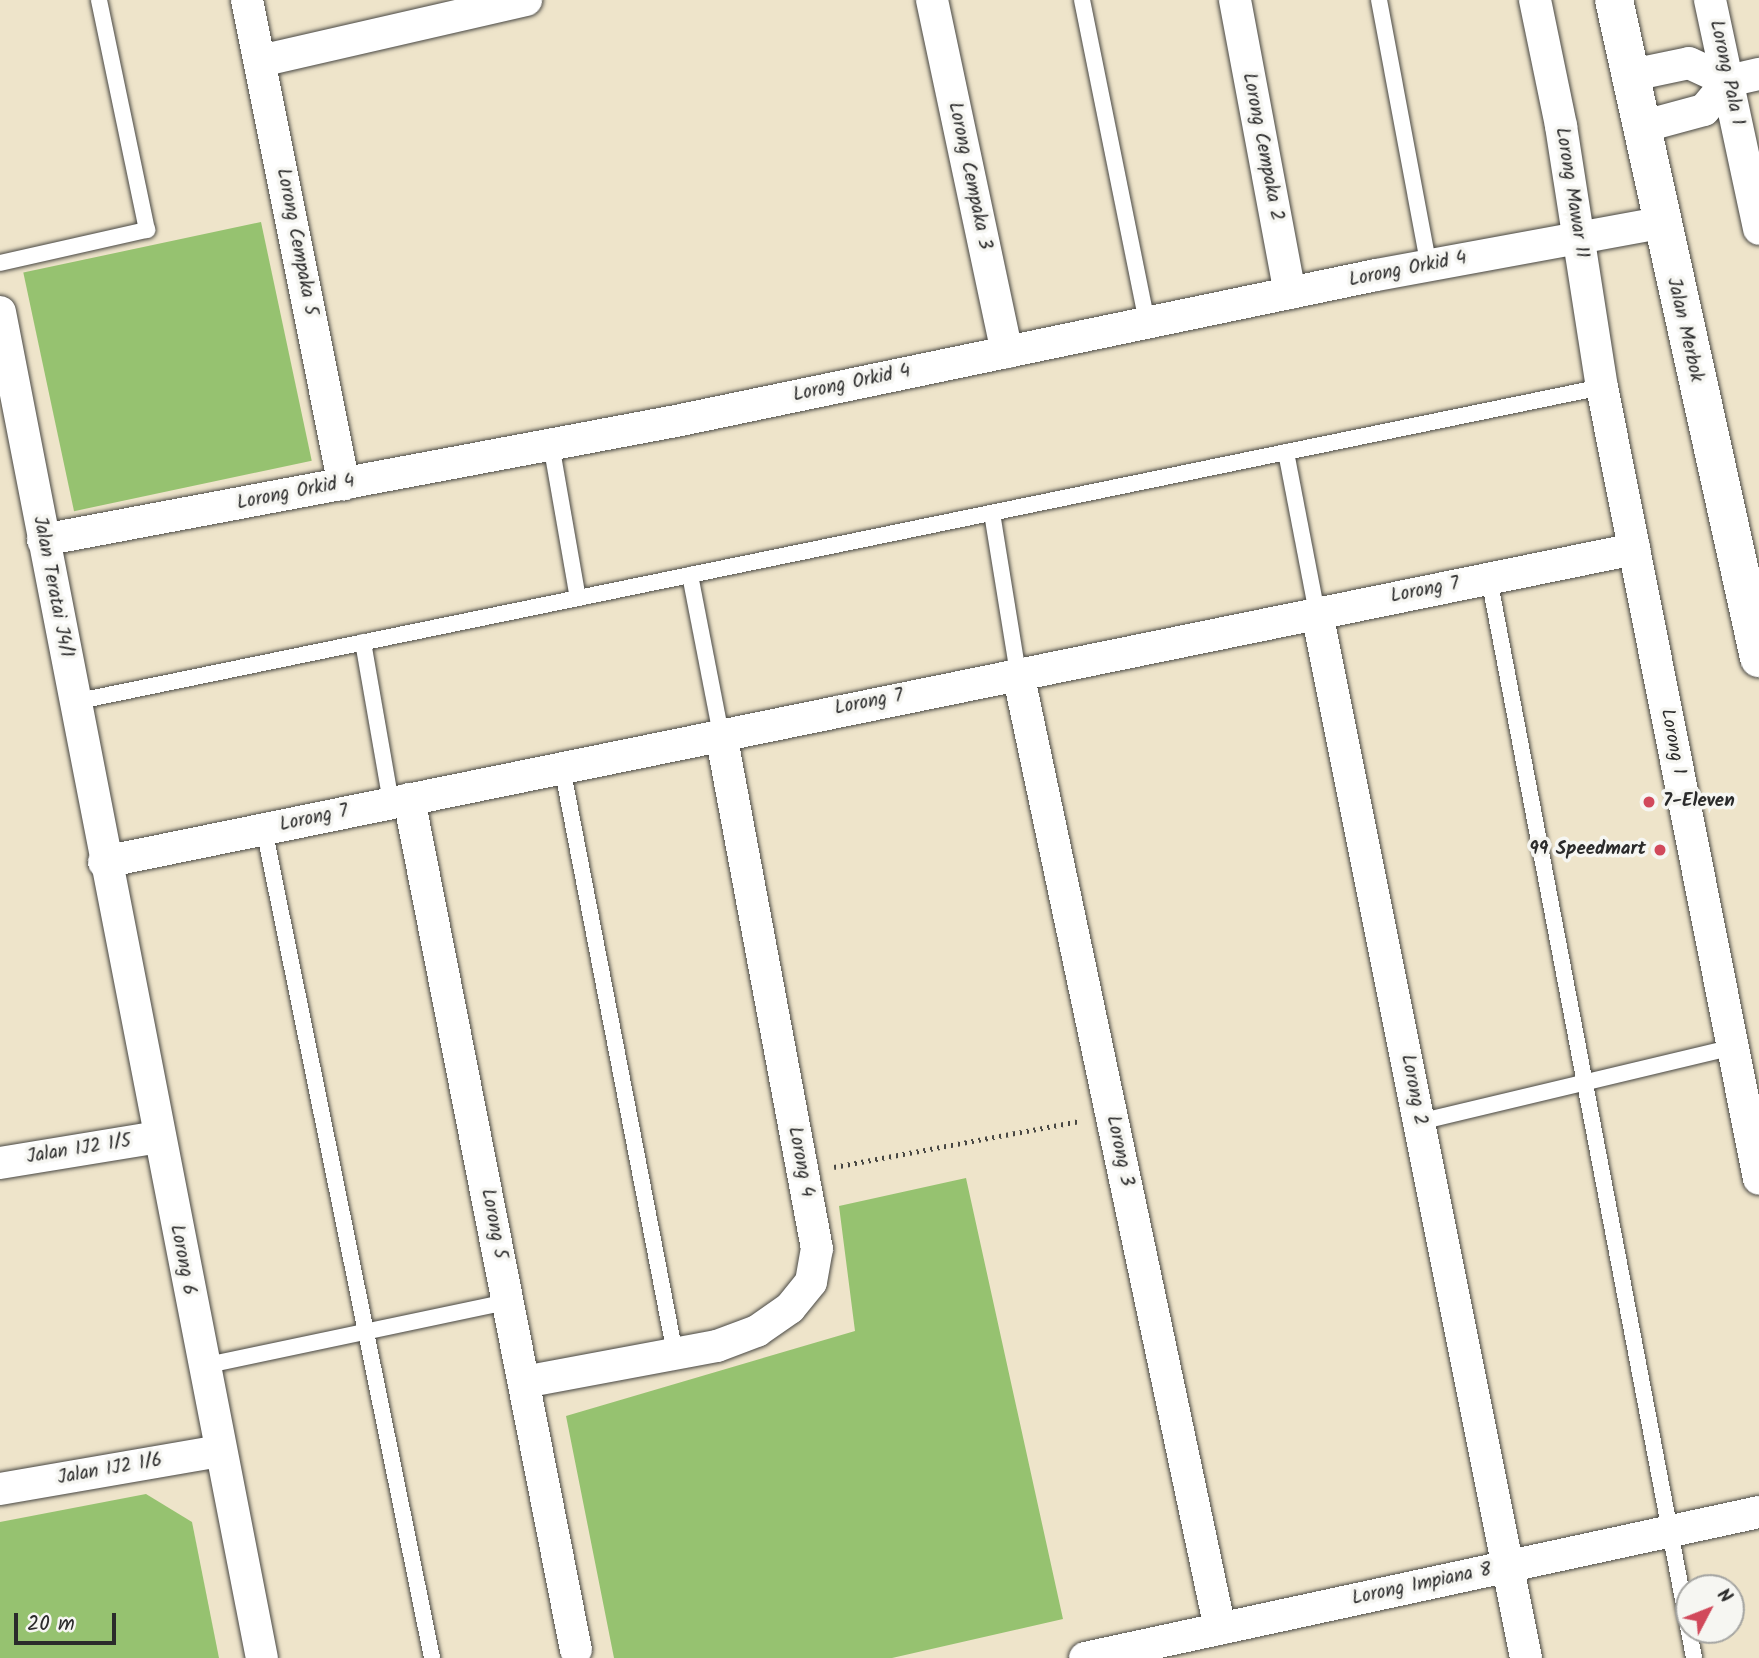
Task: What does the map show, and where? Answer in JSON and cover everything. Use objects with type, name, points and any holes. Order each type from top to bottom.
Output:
[{"type":"street","name":"Lorong Cempaka 5","points":[[247,0],[344,484]]},
{"type":"street","points":[[260,61],[526,0]]},
{"type":"street","name":"Lorong Cempaka 3","points":[[932,0],[1007,352]]},
{"type":"street","name":"Lorong Cempaka 2","points":[[1235,0],[1290,293]]},
{"type":"street","name":"Lorong Mawar 11","points":[[1535,0],[1602,387]]},
{"type":"street","name":"Jalan Merbok","points":[[1614,0],[1632,75],[1660,223],[1759,658]]},
{"type":"street","name":"Lorong Pala 1","points":[[1710,0],[1728,81],[1751,152],[1759,229]]},
{"type":"street","points":[[1632,75],[1689,63],[1728,81],[1759,74]]},
{"type":"street","points":[[1641,127],[1704,110],[1728,81]]},
{"type":"street","name":"Lorong Orkid 4","points":[[43,540],[551,444],[1290,293],[1660,223]]},
{"type":"street","name":"Jalan Teratai J4/1","points":[[0,312],[12,448],[43,540],[104,862]]},
{"type":"street","name":"Lorong 1","points":[[1602,387],[1759,1179]]},
{"type":"street","name":"Lorong 7","points":[[104,862],[1634,549]]},
{"type":"street","name":"Lorong 2","points":[[1317,613],[1526,1658]]},
{"type":"street","name":"Lorong 3","points":[[1018,673],[1220,1629]]},
{"type":"street","name":"Lorong 4","points":[[524,1382],[717,1346],[757,1331],[790,1308],[811,1282],[817,1250],[721,734]]},
{"type":"street","name":"Lorong 5","points":[[400,800],[508,1302],[576,1650]]},
{"type":"street","name":"Lorong 6","points":[[104,862],[262,1658]]},
{"type":"street","name":"Jalan IJ2 1/5","points":[[0,1163],[158,1137]]},
{"type":"street","name":"Jalan IJ2 1/6","points":[[0,1489],[220,1451]]},
{"type":"street","name":"Lorong Impiana 8","points":[[1085,1658],[1759,1512]]},
{"type":"lane","points":[[0,263],[147,230],[99,0]]},
{"type":"lane","points":[[1082,0],[1147,323]]},
{"type":"lane","points":[[1380,0],[1429,266]]},
{"type":"lane","points":[[74,702],[1602,387]]},
{"type":"lane","points":[[551,444],[578,598]]},
{"type":"lane","points":[[1286,452],[1317,613]]},
{"type":"lane","points":[[992,513],[1018,673]]},
{"type":"lane","points":[[690,575],[721,734]]},
{"type":"lane","points":[[1489,578],[1667,1531],[1694,1658]]},
{"type":"lane","points":[[363,642],[400,800]]},
{"type":"lane","points":[[562,767],[675,1354]]},
{"type":"lane","points":[[264,829],[363,1334],[432,1658]]},
{"type":"lane","points":[[1419,1122],[1732,1047]]},
{"type":"lane","points":[[203,1366],[508,1302]]},
{"type":"path","points":[[802,1172],[1112,1116]]},
{"type":"green space","points":[[261,222],[312,461],[74,511],[23,273]]},
{"type":"green space","points":[[966,1178],[1063,1619],[892,1658],[614,1658],[566,1416],[855,1331],[839,1206]]},
{"type":"green space","points":[[146,1494],[192,1522],[219,1658],[0,1658],[0,1522]]},
{"type":"place","name":"7-Eleven","points":[[1649,802]]},
{"type":"place","name":"99 Speedmart","points":[[1660,850]]}]
